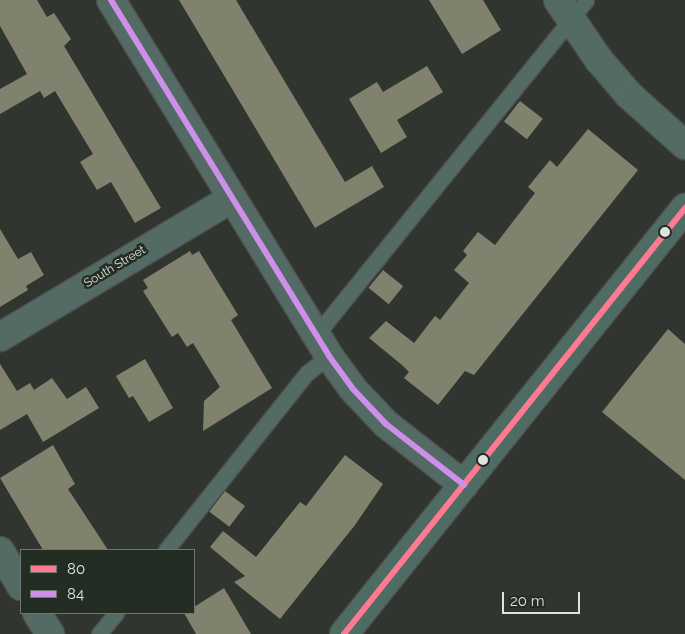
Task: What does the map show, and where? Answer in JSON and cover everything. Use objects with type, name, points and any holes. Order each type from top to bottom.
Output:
[{"type":"main road","points":[[344,634],[685,208]]},
{"type":"street","points":[[111,0],[322,346],[352,388],[386,424],[464,485]]},
{"type":"street","points":[[571,7],[629,95],[685,145]]},
{"type":"street","name":"South Street","points":[[0,337],[231,199]]},
{"type":"street","points":[[0,551],[20,584]]},
{"type":"street","points":[[38,614],[50,634]]},
{"type":"lane","points":[[167,549],[307,373],[322,346],[571,7]]},
{"type":"lane","points":[[99,634],[115,614]]},
{"type":"building","points":[[0,0],[37,0],[47,17],[54,13],[71,39],[64,46],[161,208],[135,223],[111,182],[97,190],[80,162],[93,154],[55,91],[44,98],[40,91],[0,114],[0,89],[27,74],[0,26]]},
{"type":"building","points":[[179,0],[236,0],[345,182],[372,166],[384,187],[315,228]]},
{"type":"building","points":[[429,0],[483,0],[501,30],[462,54]]},
{"type":"building","points":[[427,66],[443,92],[397,120],[407,137],[381,153],[349,99],[377,82],[383,92]]},
{"type":"building","points":[[520,101],[543,119],[527,139],[504,121]]},
{"type":"building","points":[[588,129],[638,170],[474,375],[465,371],[438,405],[404,378],[409,372],[369,338],[386,321],[414,343],[435,316],[440,320],[469,283],[454,270],[467,255],[463,251],[478,232],[495,245],[535,193],[528,187],[550,160],[557,167]]},
{"type":"building","points":[[0,229],[18,259],[31,252],[44,275],[26,286],[28,290],[0,307]]},
{"type":"building","points":[[190,251],[192,255],[199,251],[238,315],[231,320],[272,388],[203,431],[204,401],[220,387],[193,343],[187,347],[178,333],[172,337],[143,291],[148,288],[143,280]]},
{"type":"building","points":[[383,270],[403,286],[389,304],[369,288]]},
{"type":"building","points":[[668,329],[685,344],[685,480],[602,412]]},
{"type":"building","points":[[145,359],[173,408],[149,422],[133,396],[129,398],[116,376]]},
{"type":"building","points":[[0,364],[17,391],[30,383],[34,390],[52,378],[67,399],[86,387],[99,408],[43,442],[27,414],[0,430]]},
{"type":"building","points":[[53,445],[75,484],[68,489],[107,549],[42,549],[0,478]]},
{"type":"building","points":[[345,455],[383,484],[355,525],[280,619],[234,582],[245,576],[210,547],[223,531],[256,557],[300,502],[306,506]]},
{"type":"building","points":[[225,491],[245,506],[229,527],[209,512]]},
{"type":"building","points":[[224,588],[251,634],[196,634],[185,614],[195,614],[195,606]]},
{"type":"transit line","name":"84","points":[[111,0],[329,356],[352,388],[386,424],[464,485]]},
{"type":"transit line","name":"80","points":[[344,634],[685,208]]}]
